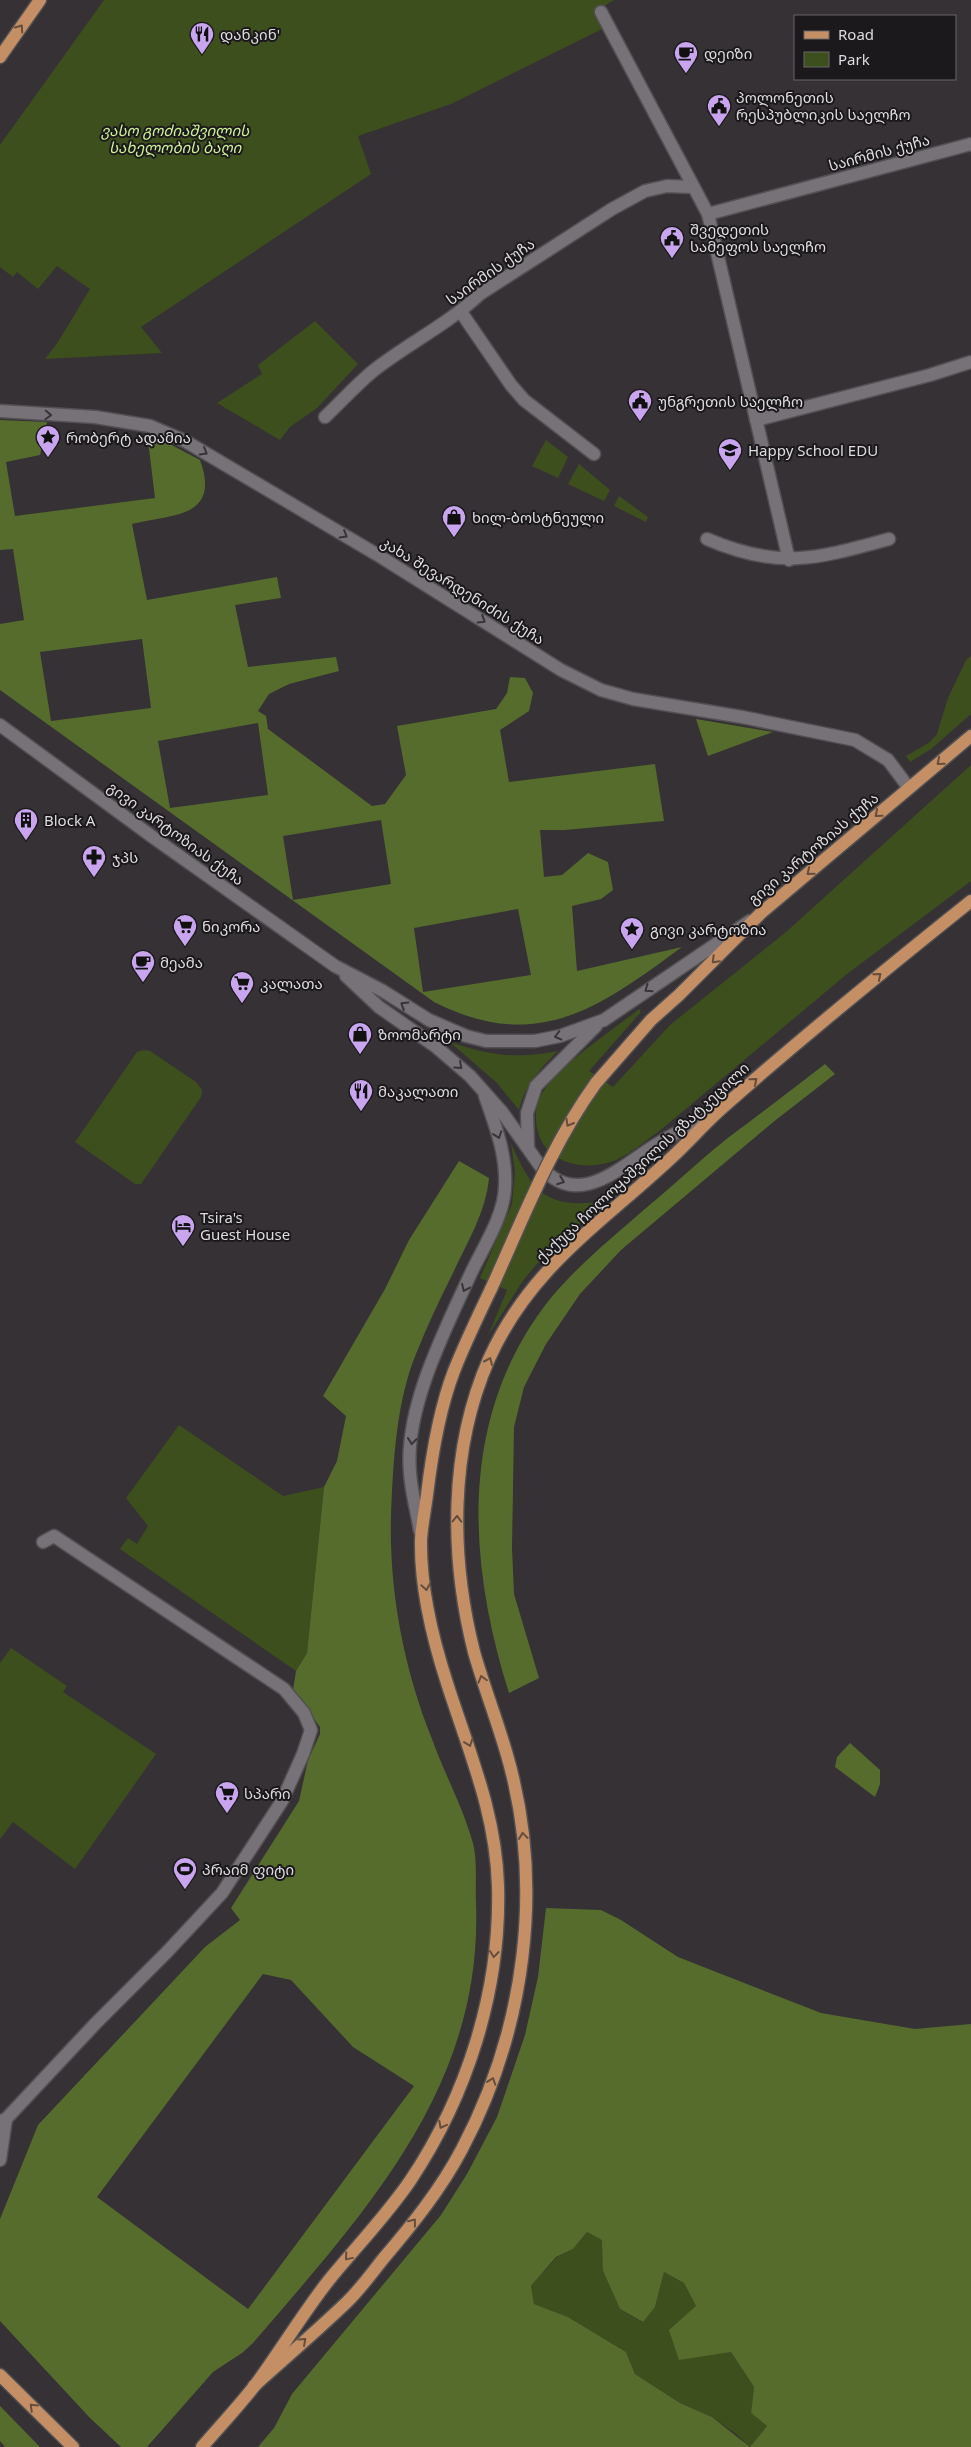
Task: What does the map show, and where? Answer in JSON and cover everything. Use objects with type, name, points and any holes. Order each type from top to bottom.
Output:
[{"type":"main road","points":[[0,57],[40,0]]},
{"type":"main road","name":"გივი კარტოზიას ქუჩა","points":[[761,913],[971,736]]},
{"type":"main road","name":"ქაქუცა ჩოლოყაშვილის გზატკეცილი","points":[[254,2386],[349,2300],[422,2211],[461,2151],[491,2084],[507,2037],[517,1995],[527,1906],[527,1884],[518,1800],[508,1755],[474,1652],[463,1599],[457,1532],[461,1466],[466,1432],[488,1363],[501,1335],[532,1287],[572,1244],[668,1161],[717,1112],[889,966],[971,901]]},
{"type":"main road","name":"ქაქუცა ჩოლოყაშვილის გზატკეცილი","points":[[204,2447],[254,2386],[328,2282],[393,2204],[410,2180],[451,2107],[474,2049],[484,2013],[491,1979],[498,1906],[495,1847],[484,1793],[434,1638],[423,1572],[421,1538],[431,1462],[444,1402],[463,1350],[548,1163],[573,1117],[596,1083],[651,1020],[679,996],[761,913]]},
{"type":"main road","points":[[0,2375],[69,2443],[86,2447]]},
{"type":"street","points":[[601,12],[692,187],[708,214],[789,560]]},
{"type":"street","name":"საირმის ქუჩა","points":[[708,214],[971,144]]},
{"type":"street","name":"საირმის ქუჩა","points":[[325,417],[372,372],[461,312],[480,294],[612,209],[645,191],[667,186],[692,187]]},
{"type":"street","points":[[461,312],[511,385],[524,400],[594,454]]},
{"type":"street","points":[[756,420],[930,375],[971,362]]},
{"type":"street","name":"კახა შევარდენიძის ქუჩა","points":[[0,411],[95,417],[150,426],[185,441],[266,488],[561,670],[601,690],[633,699],[742,717],[855,740],[888,760],[909,788]]},
{"type":"street","points":[[707,539],[753,555],[789,560],[832,554],[889,539]]},
{"type":"street","name":"გივი კარტოზიას ქუჩა","points":[[0,725],[154,838],[335,966],[379,1007],[435,1046],[482,1089],[547,1174],[560,1182],[576,1185],[595,1183],[611,1176],[658,1143],[717,1112]]},
{"type":"street","name":"გივი კარტოზიას ქუჩა","points":[[335,966],[383,991],[446,1028],[486,1041],[536,1041],[560,1036],[604,1020],[761,913]]},
{"type":"street","points":[[528,1147],[527,1112],[536,1086],[604,1020]]},
{"type":"street","name":"ქაქუცა ჩოლოყაშვილის გზატკეცილი","points":[[421,1538],[410,1471],[411,1440],[418,1404],[444,1333],[497,1219],[505,1190],[501,1144],[482,1089]]},
{"type":"street","points":[[0,2160],[3,2120],[222,1893],[282,1800],[303,1754],[311,1730],[304,1713],[284,1689],[54,1536],[43,1542]]},
{"type":"green space","name":"ვასო გოძიაშვილის სახელობის ბაღი","points":[[104,0],[614,0],[593,13],[602,29],[451,104],[358,136],[371,174],[141,327],[162,353],[45,359],[58,342],[90,289],[57,266],[38,289],[17,272],[13,277],[0,267],[0,145]]},
{"type":"green space","points":[[315,321],[358,364],[317,408],[290,427],[280,440],[217,403],[262,374],[258,365]]},
{"type":"green space","points":[[0,420],[47,422],[40,455],[6,462],[15,516],[155,498],[147,432],[200,460],[205,479],[204,493],[199,503],[177,515],[132,524],[147,600],[277,577],[281,598],[235,605],[248,667],[336,657],[339,671],[289,684],[269,694],[258,711],[266,716],[268,729],[372,806],[385,804],[406,775],[397,726],[496,709],[507,693],[510,677],[525,678],[533,693],[529,711],[500,730],[509,782],[655,764],[664,821],[565,830],[540,830],[544,877],[562,875],[588,853],[608,862],[613,890],[601,899],[572,906],[577,971],[682,947],[623,989],[594,1005],[566,1017],[536,1024],[505,1024],[471,1017],[434,1002],[0,690],[0,624],[24,620],[13,549],[0,550]],"holes":[[[142,639],[151,708],[51,721],[40,652]],[[258,723],[268,795],[170,808],[158,741]],[[381,820],[391,884],[293,900],[283,836]],[[518,909],[531,975],[423,992],[414,928]]]},
{"type":"green space","points":[[546,440],[568,457],[558,478],[532,466]]},
{"type":"green space","points":[[579,464],[610,490],[604,501],[568,484]]},
{"type":"green space","points":[[619,496],[648,517],[646,522],[614,506]]},
{"type":"green space","points":[[971,656],[971,714],[931,749],[910,762],[906,756],[930,742],[937,734],[948,698],[966,660]]},
{"type":"green space","points":[[696,719],[773,732],[708,756]]},
{"type":"green space","points":[[971,765],[971,881],[847,974],[663,1128],[628,1153],[616,1160],[595,1165],[573,1164],[553,1155],[540,1138],[536,1112],[540,1097],[558,1073],[639,1009],[641,1012],[589,1071],[613,1087],[670,1025],[786,932]]},
{"type":"green space","points":[[450,1042],[504,1055],[529,1055],[558,1051],[529,1085],[519,1110],[497,1083]]},
{"type":"green space","points":[[150,1051],[196,1082],[202,1090],[201,1097],[141,1184],[135,1184],[75,1142],[137,1052]]},
{"type":"green space","points":[[825,1064],[835,1074],[772,1123],[621,1250],[580,1294],[546,1344],[524,1387],[514,1427],[512,1548],[514,1594],[539,1678],[509,1693],[495,1643],[485,1592],[479,1540],[479,1490],[486,1440],[499,1391],[520,1344],[550,1299],[596,1252],[718,1146]]},
{"type":"green space","points":[[511,1143],[526,1174],[544,1194],[555,1200],[568,1203],[604,1201],[536,1265],[522,1282],[488,1336],[507,1290],[480,1278],[512,1204],[515,1172]]},
{"type":"green space","points":[[459,1161],[489,1178],[480,1215],[429,1323],[409,1373],[397,1434],[391,1516],[391,1545],[396,1602],[406,1658],[422,1712],[463,1814],[474,1847],[476,1903],[473,1970],[460,2031],[438,2089],[409,2143],[375,2195],[336,2245],[253,2343],[242,2353],[213,2372],[147,2447],[121,2447],[90,2418],[0,2321],[0,2219],[38,2125],[205,1947],[240,1920],[231,1908],[299,1801],[308,1760],[320,1734],[320,1727],[293,1690],[296,1671],[307,1653],[324,1487],[337,1461],[346,1416],[323,1396],[385,1289],[409,1240]],"holes":[[[263,1974],[291,1980],[353,2047],[414,2086],[248,2309],[97,2197]]]},
{"type":"green space","points":[[179,1425],[283,1496],[324,1487],[307,1653],[296,1671],[120,1549],[128,1538],[137,1544],[148,1526],[126,1498]]},
{"type":"green space","points":[[11,1648],[67,1686],[63,1692],[156,1754],[75,1869],[13,1822],[0,1839],[0,1663]]},
{"type":"green space","points":[[850,1743],[880,1770],[880,1784],[875,1797],[835,1767],[837,1757]]},
{"type":"green space","points":[[546,1908],[601,1910],[621,1920],[678,1957],[821,2013],[915,2029],[971,2024],[971,2447],[750,2447],[258,2447],[274,2428],[292,2394],[441,2215],[467,2174],[497,2117],[525,2035],[538,1977]],"holes":[[[587,2232],[602,2240],[603,2271],[620,2309],[643,2322],[655,2307],[664,2272],[684,2283],[696,2306],[669,2330],[679,2360],[731,2352],[754,2387],[751,2413],[767,2426],[750,2447],[712,2417],[680,2403],[635,2374],[626,2352],[568,2317],[534,2304],[531,2286],[556,2257],[573,2249]]]},
{"type":"green space","points":[[587,2232],[603,2240],[603,2271],[620,2309],[642,2322],[655,2307],[664,2272],[684,2283],[696,2306],[731,2352],[754,2387],[751,2413],[767,2426],[750,2447],[736,2434],[712,2417],[680,2403],[635,2374],[626,2352],[568,2317],[534,2304],[531,2286],[557,2257],[573,2249]]},
{"type":"green space","points":[[0,2406],[40,2447],[5,2447],[0,2441]]},
{"type":"place","name":"დანკინ'","points":[[202,55]]},
{"type":"place","name":"დეიზი","points":[[686,74]]},
{"type":"place","name":"პოლონეთის რესპუბლიკის საელჩო","points":[[719,127]]},
{"type":"place","name":"შვედეთის სამეფოს საელჩო","points":[[672,259]]},
{"type":"place","name":"უნგრეთის საელჩო","points":[[640,422]]},
{"type":"place","name":"რობერტ ადამია","points":[[48,458]]},
{"type":"place","name":"Happy School EDU","points":[[730,471]]},
{"type":"place","name":"ხილ-ბოსტნეული","points":[[454,538]]},
{"type":"place","name":"Block A","points":[[26,841]]},
{"type":"place","name":"ჯპს","points":[[94,878]]},
{"type":"place","name":"ნიკორა","points":[[185,947]]},
{"type":"place","name":"გივი კარტოზია","points":[[632,950]]},
{"type":"place","name":"მეამა","points":[[143,983]]},
{"type":"place","name":"კალათა","points":[[242,1004]]},
{"type":"place","name":"ზოომარტი","points":[[360,1055]]},
{"type":"place","name":"მაკალათი","points":[[361,1112]]},
{"type":"place","name":"Tsira's Guest House","points":[[183,1247]]},
{"type":"place","name":"სპარი","points":[[227,1814]]},
{"type":"place","name":"პრაიმ ფიტი","points":[[185,1890]]}]
